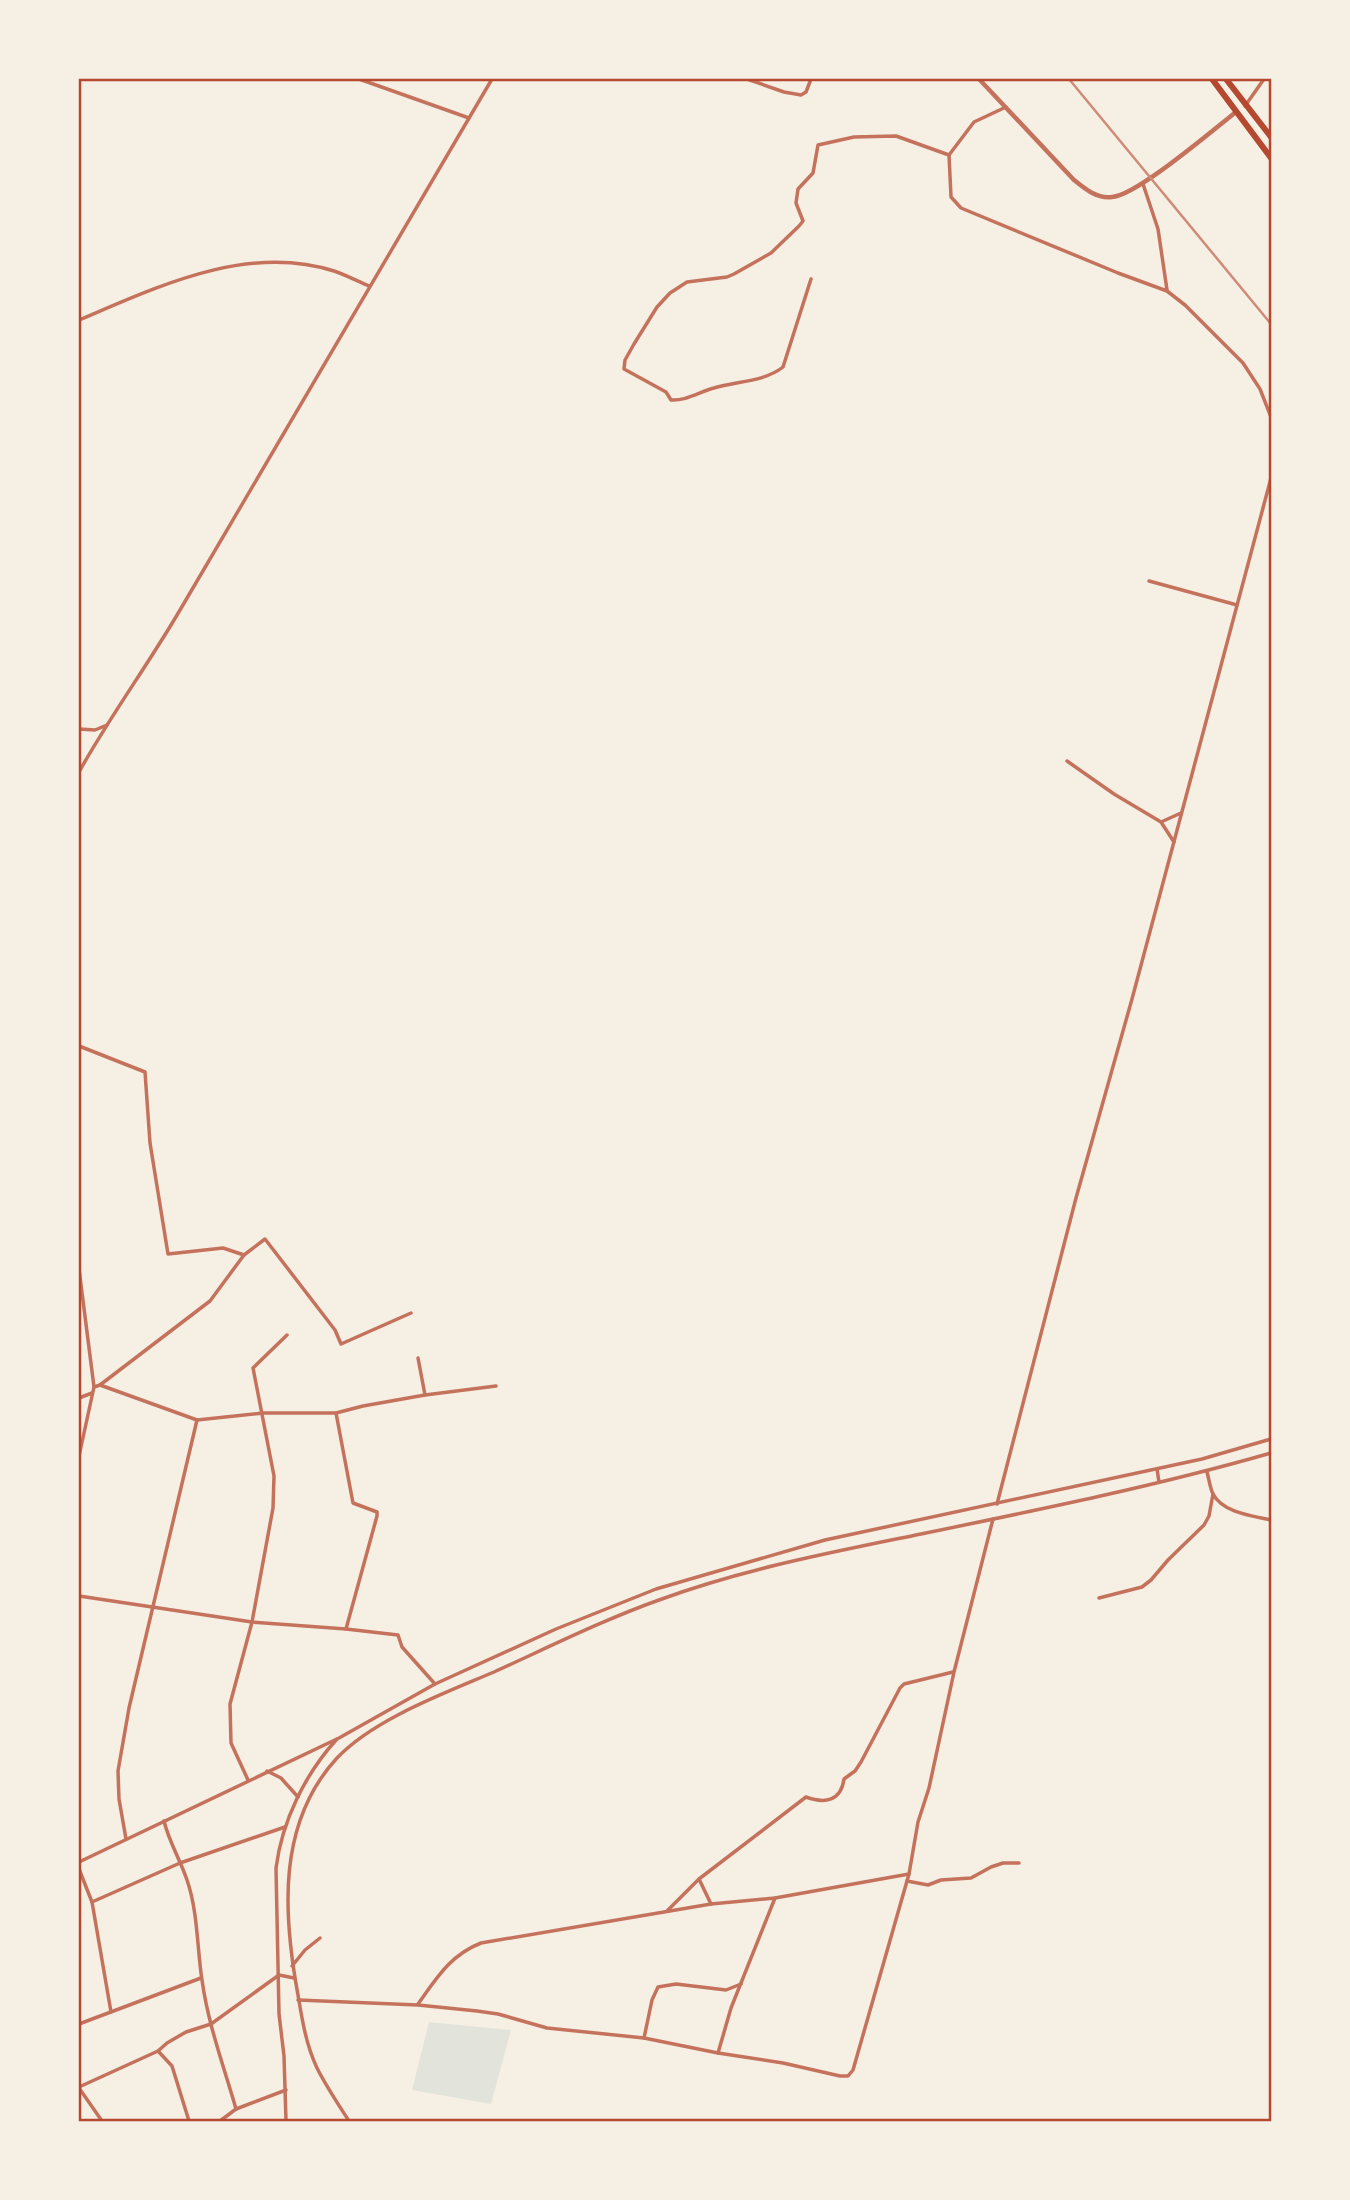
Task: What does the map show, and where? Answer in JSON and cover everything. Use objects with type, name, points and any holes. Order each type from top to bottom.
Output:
[{"type":"main road","points":[[1212,79],[1271,158]]},
{"type":"main road","points":[[1226,79],[1271,136]]},
{"type":"street","points":[[359,79],[469,118]]},
{"type":"street","points":[[79,772],[181,609],[492,79]]},
{"type":"street","points":[[747,79],[784,92],[802,95],[811,79]]},
{"type":"street","points":[[979,79],[1074,180],[1091,193],[1111,198],[1121,196],[1143,184],[1236,112]]},
{"type":"street","points":[[1245,106],[1264,79]]},
{"type":"street","points":[[1006,107],[974,122],[949,155],[951,197],[961,208],[1167,291],[1185,305],[1242,363],[1260,389],[1271,417]]},
{"type":"street","points":[[811,279],[783,367],[773,375],[718,387],[682,401],[671,400],[666,392],[624,369],[625,360],[634,344],[657,307],[670,293],[687,282],[734,274],[771,253],[799,226],[803,221],[796,203],[798,189],[813,173],[818,145],[854,137],[896,136],[949,155]]},
{"type":"street","points":[[1143,184],[1158,229],[1167,291]]},
{"type":"street","points":[[79,320],[151,290],[232,266],[264,261],[300,263],[334,271],[369,286]]},
{"type":"street","points":[[997,1504],[1076,1198],[1271,478]]},
{"type":"street","points":[[1149,581],[1237,605]]},
{"type":"street","points":[[79,729],[95,730],[108,725]]},
{"type":"street","points":[[1067,761],[1161,822],[1174,842]]},
{"type":"street","points":[[1161,822],[1182,813]]},
{"type":"street","points":[[79,1046],[145,1072],[150,1143],[167,1254],[223,1248],[244,1255]]},
{"type":"street","points":[[94,1387],[211,1301],[244,1255],[265,1239],[335,1329],[341,1344],[411,1313]]},
{"type":"street","points":[[79,1269],[94,1387],[79,1456]]},
{"type":"street","points":[[79,1310],[85,1309]]},
{"type":"street","points":[[248,1780],[232,1743],[230,1704],[252,1622],[273,1508],[274,1476],[253,1368],[287,1335]]},
{"type":"street","points":[[418,1358],[425,1395]]},
{"type":"street","points":[[100,1385],[197,1420],[263,1413],[336,1413],[425,1395],[496,1385]]},
{"type":"street","points":[[79,1398],[92,1393]]},
{"type":"street","points":[[336,1413],[353,1503],[377,1512],[346,1629]]},
{"type":"street","points":[[126,1839],[119,1799],[118,1771],[140,1656],[197,1420]]},
{"type":"street","points":[[79,1862],[339,1738],[435,1684],[556,1629],[656,1589],[825,1540],[1202,1459],[1271,1439]]},
{"type":"street","points":[[349,2121],[316,2066],[304,2028],[292,1966],[288,1872],[302,1817],[316,1787],[338,1757],[352,1745],[408,1710],[599,1624],[660,1600],[745,1574],[832,1552],[1207,1472],[1271,1453]]},
{"type":"street","points":[[1157,1469],[1159,1482]]},
{"type":"street","points":[[1099,1598],[1142,1587],[1204,1525],[1209,1516],[1213,1494],[1207,1472]]},
{"type":"street","points":[[1213,1494],[1222,1504],[1234,1510],[1271,1520]]},
{"type":"street","points":[[298,2000],[418,2005],[498,2014],[547,2028],[645,2038],[844,2077],[851,2073],[909,1874],[918,1822],[929,1788],[954,1672],[993,1519]]},
{"type":"street","points":[[79,1597],[252,1622],[398,1634],[402,1647],[435,1684]]},
{"type":"street","points":[[666,1911],[699,1879],[806,1797],[817,1801],[834,1798],[843,1790],[844,1779],[855,1770],[904,1684],[954,1672]]},
{"type":"street","points":[[286,2121],[284,2056],[279,2014],[276,1868],[285,1827],[298,1797],[317,1764],[339,1738]]},
{"type":"street","points":[[267,1771],[287,1783],[298,1797]]},
{"type":"street","points":[[164,1821],[191,1896],[201,1979],[236,2109]]},
{"type":"street","points":[[92,1902],[180,1863],[285,1827]]},
{"type":"street","points":[[907,1880],[928,1885],[941,1880],[971,1878],[1003,1863],[1018,1863]]},
{"type":"street","points":[[79,1869],[92,1902],[111,2012]]},
{"type":"street","points":[[418,2005],[444,1967],[458,1954],[481,1943],[711,1903],[775,1898],[909,1874]]},
{"type":"street","points":[[699,1879],[711,1903]]},
{"type":"street","points":[[718,2053],[741,1984],[775,1898]]},
{"type":"street","points":[[277,1908],[288,1908]]},
{"type":"street","points":[[292,1966],[305,1950],[320,1938]]},
{"type":"street","points":[[102,2121],[79,2087],[158,2051],[187,2032],[211,2024],[279,1975],[295,1978]]},
{"type":"street","points":[[79,2025],[201,1979]]},
{"type":"street","points":[[645,2038],[652,2000],[658,1987],[676,1984],[726,1990],[741,1984]]},
{"type":"street","points":[[158,2051],[172,2066],[189,2121]]},
{"type":"street","points":[[220,2121],[236,2109],[285,2090]]},
{"type":"shaded area","points":[[429,2022],[511,2030],[491,2104],[412,2090]]},
{"type":"railway","points":[[1069,79],[1271,324]]}]
